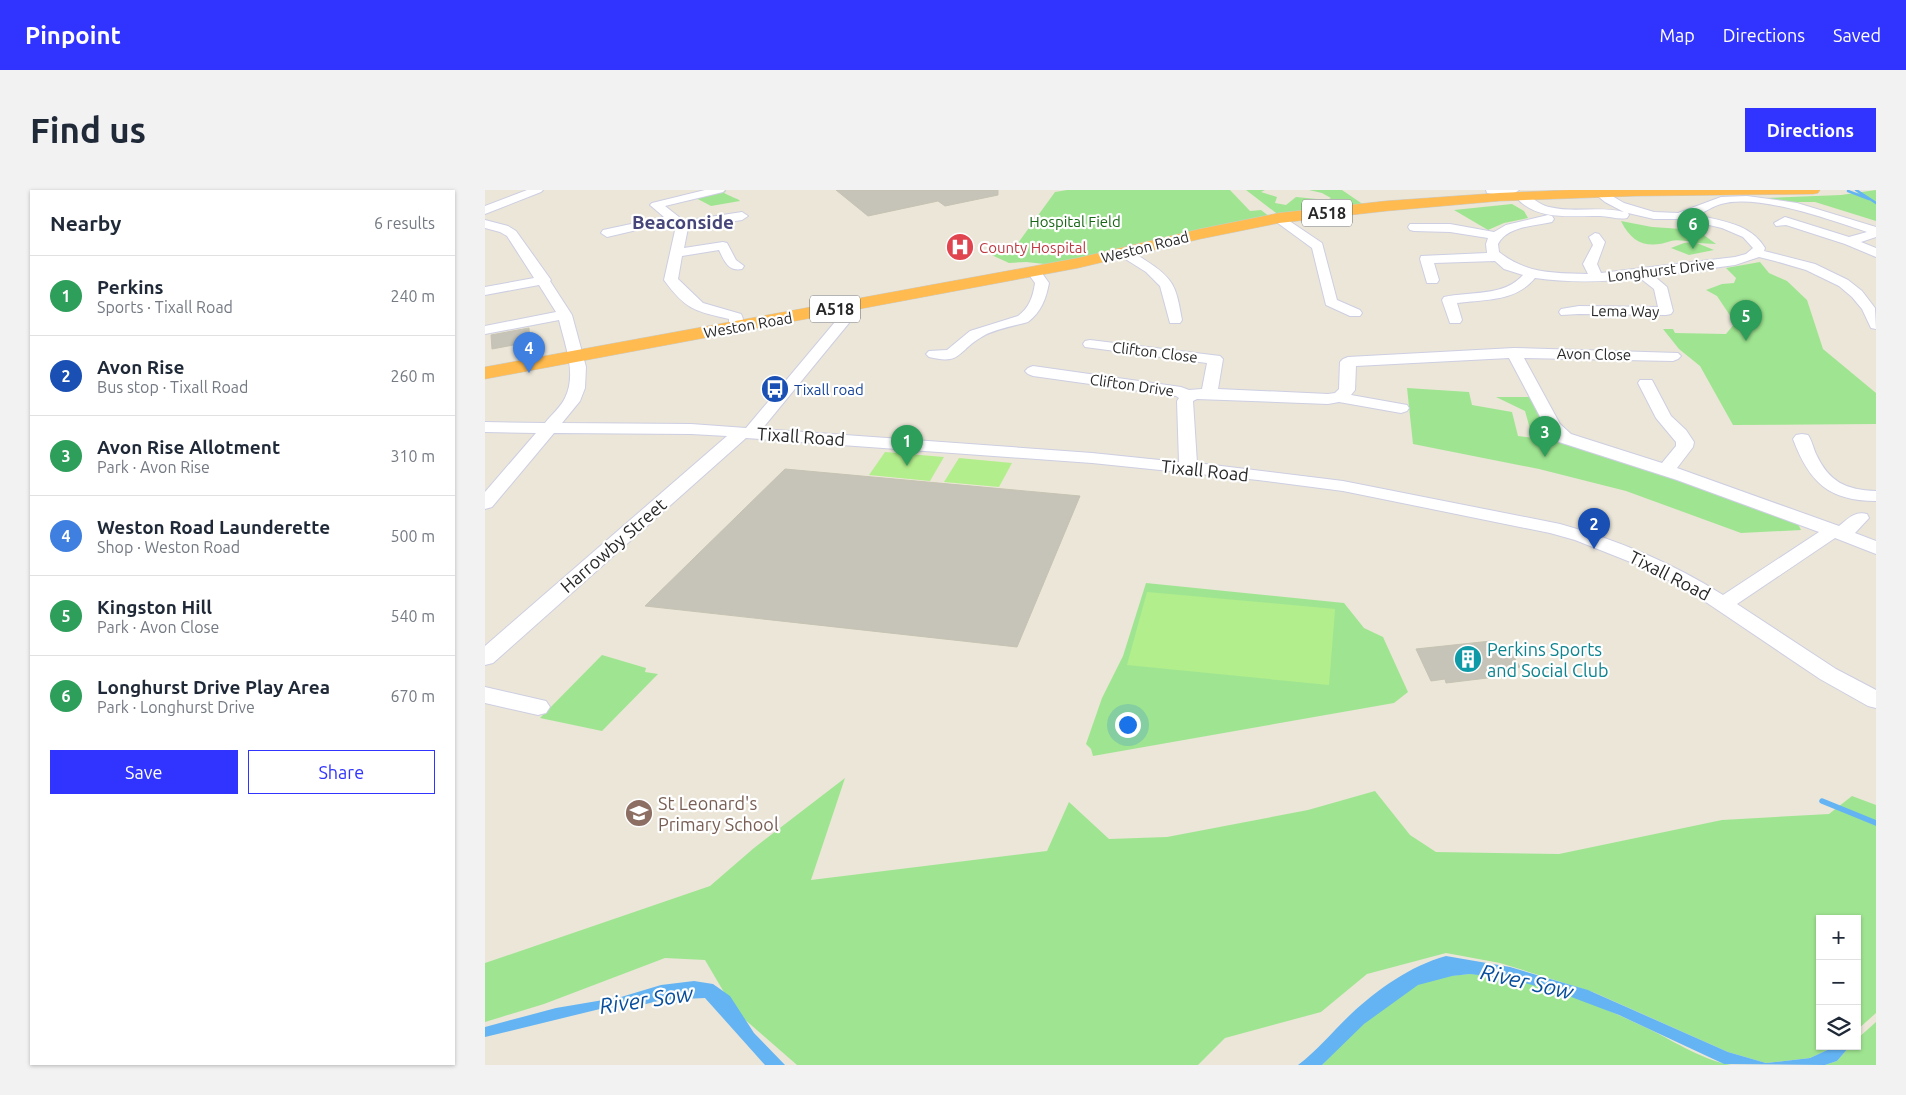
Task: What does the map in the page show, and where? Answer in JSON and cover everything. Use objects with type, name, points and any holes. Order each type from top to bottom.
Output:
[{"type":"highway","name":"Weston Road","points":[[485,373],[1034,272],[1279,218],[1493,193],[1813,190]]},
{"type":"street","points":[[485,210],[537,190]]},
{"type":"street","points":[[678,222],[656,205],[719,190]]},
{"type":"street","points":[[1517,193],[1533,206],[1545,210],[1568,212],[1610,211],[1623,215]]},
{"type":"street","points":[[1600,193],[1617,205],[1629,210],[1662,216],[1684,215],[1722,200],[1760,200],[1809,209],[1876,232]]},
{"type":"street","points":[[1684,215],[1743,233],[1756,241],[1759,248],[1757,253],[1797,261],[1833,278],[1863,299],[1870,310],[1876,326]]},
{"type":"street","points":[[607,233],[678,222],[742,216]]},
{"type":"street","points":[[1279,218],[1317,246],[1331,302],[1355,313]]},
{"type":"street","points":[[1414,227],[1450,228],[1495,236],[1509,228],[1548,219]]},
{"type":"street","points":[[1780,223],[1785,221],[1849,241],[1876,253]]},
{"type":"street","points":[[678,222],[677,253],[671,280],[685,296],[707,311],[727,313],[737,317],[736,328]]},
{"type":"street","points":[[485,224],[505,229],[512,234],[544,280],[565,315],[578,367],[577,388],[572,401],[552,427],[485,503]]},
{"type":"street","points":[[1849,241],[1876,232]]},
{"type":"street","points":[[1432,280],[1426,259],[1496,257],[1491,248],[1495,236]]},
{"type":"street","points":[[1595,237],[1599,245],[1590,264],[1596,278]]},
{"type":"street","points":[[677,253],[723,246],[731,262],[737,266]]},
{"type":"street","points":[[1124,252],[1153,272],[1167,285],[1171,294],[1175,320]]},
{"type":"street","name":"Longhurst Drive","points":[[1496,257],[1507,264],[1532,273],[1555,277],[1596,278],[1643,274],[1743,259],[1757,253]]},
{"type":"street","points":[[951,355],[975,334],[1023,319],[1034,310],[1042,283],[1034,272]]},
{"type":"street","points":[[1455,320],[1449,300],[1509,298],[1532,273]]},
{"type":"street","name":"Lema Way","points":[[1566,312],[1579,310],[1666,312],[1661,287],[1643,274]]},
{"type":"street","points":[[485,291],[544,280]]},
{"type":"street","name":"Harrowby Street","points":[[485,658],[746,432],[842,323],[843,318],[839,309]]},
{"type":"street","points":[[485,330],[565,315]]},
{"type":"street","name":"Clifton Close","points":[[1090,344],[1215,359],[1209,393]]},
{"type":"street","points":[[1514,353],[1559,433],[1565,438],[1667,469],[1876,548]]},
{"type":"street","name":"Avon Close","points":[[1340,397],[1347,390],[1348,362],[1514,353],[1673,356]]},
{"type":"street","points":[[934,354],[968,357]]},
{"type":"street","name":"Clifton Drive","points":[[1033,372],[1170,389],[1188,397],[1185,401],[1188,468]]},
{"type":"street","points":[[1646,383],[1664,418],[1680,434],[1685,442],[1684,447],[1667,469]]},
{"type":"street","points":[[1188,397],[1193,394],[1209,393],[1328,399],[1340,397],[1353,401],[1401,408]]},
{"type":"street","name":"Tixall Road","points":[[485,426],[691,429],[746,432],[1188,468],[1343,486],[1553,528],[1582,536],[1645,561],[1671,572],[1724,604],[1828,674],[1876,700]]},
{"type":"street","points":[[1802,439],[1815,466],[1830,486],[1843,493],[1857,496],[1876,496]]},
{"type":"street","points":[[1724,604],[1860,518]]},
{"type":"street","points":[[485,694],[538,707]]},
{"type":"green space","name":"Hospital Field","points":[[1067,190],[1230,190],[1250,211],[1261,210],[1270,217],[1054,265],[1026,262],[1009,263],[985,252],[1013,250],[1055,192]]},
{"type":"green space","points":[[1246,190],[1265,190],[1261,192],[1277,197],[1275,203],[1286,205],[1296,197],[1327,200],[1331,198],[1322,193],[1309,190],[1342,190],[1364,205],[1280,216]]},
{"type":"green space","points":[[1876,190],[1876,221],[1815,202],[1792,202],[1766,198],[1841,195]]},
{"type":"green space","points":[[726,191],[724,193],[740,201],[711,206],[694,197]]},
{"type":"green space","points":[[1512,204],[1524,211],[1528,218],[1504,223],[1488,230],[1454,210]]},
{"type":"green space","points":[[1621,221],[1652,227],[1697,230],[1716,244],[1697,243],[1714,250],[1689,255],[1671,248],[1684,243],[1695,242],[1674,240],[1655,244],[1641,243],[1630,235]]},
{"type":"green space","points":[[1760,262],[1769,273],[1787,281],[1807,300],[1823,349],[1876,393],[1876,424],[1733,425],[1700,366],[1679,349],[1663,329],[1673,329],[1675,333],[1726,334],[1735,323],[1717,296],[1706,290],[1722,284],[1734,283],[1736,278],[1726,268]]},
{"type":"green space","points":[[1407,388],[1469,392],[1472,405],[1512,412],[1518,436],[1560,441],[1795,518],[1801,530],[1741,533],[1626,491],[1539,469],[1413,444]]},
{"type":"green space","points":[[1496,397],[1533,397],[1558,438],[1532,436],[1525,411]]},
{"type":"green space","points":[[885,452],[944,457],[930,481],[869,475]]},
{"type":"green space","points":[[959,458],[1012,463],[999,487],[944,482]]},
{"type":"green space","points":[[1146,583],[1344,603],[1364,628],[1383,637],[1408,692],[1394,703],[1093,756],[1091,749],[1086,744],[1102,698],[1123,656]]},
{"type":"green space","points":[[1147,592],[1335,609],[1329,685],[1127,665]]},
{"type":"green space","points":[[602,655],[646,668],[645,672],[658,674],[602,731],[540,718]]},
{"type":"green space","points":[[845,778],[811,880],[1047,851],[1069,802],[1109,839],[1167,837],[1308,810],[1375,791],[1410,835],[1436,852],[1559,854],[1722,820],[1829,814],[1852,796],[1876,805],[1876,1013],[1861,1026],[1861,915],[1816,915],[1816,1050],[1827,1050],[1810,1058],[1766,1063],[1728,1052],[1593,992],[1500,963],[1446,953],[1367,974],[1321,1012],[1225,1038],[1198,1065],[797,1065],[735,1011],[705,960],[665,958],[544,1004],[485,1022],[485,963],[710,886],[754,848]]},
{"type":"green space","points":[[1470,974],[1517,980],[1563,993],[1629,1020],[1711,1060],[1731,1065],[1322,1065],[1367,1021],[1404,992],[1429,980]]},
{"type":"green space","points":[[1876,1022],[1876,1065],[1825,1065],[1837,1061],[1847,1050],[1861,1050],[1861,1035]]},
{"type":"water","name":"River Sow","points":[[1446,956],[1510,967],[1588,990],[1728,1052],[1766,1063],[1810,1058],[1827,1050],[1847,1050],[1837,1061],[1825,1065],[1724,1064],[1619,1015],[1558,992],[1510,979],[1470,974],[1452,976],[1418,985],[1364,1024],[1322,1065],[1298,1065],[1319,1047],[1351,1014],[1383,987],[1407,972]]},
{"type":"water","name":"River Sow","points":[[694,981],[713,984],[730,996],[754,1033],[785,1065],[765,1065],[705,998],[662,1000],[642,1005],[600,1009],[485,1037],[485,1027],[556,1008],[621,997],[661,985]]},
{"type":"building","points":[[836,190],[998,190],[998,195],[945,206],[938,201],[868,216]]},
{"type":"building","points":[[529,328],[530,342],[492,349],[491,335]]},
{"type":"building","points":[[785,469],[1080,496],[1017,647],[645,606]]},
{"type":"building","name":"Perkins Sports and Social Club","points":[[1491,641],[1497,652],[1510,650],[1520,667],[1509,669],[1512,675],[1446,683],[1445,679],[1431,681],[1416,649]]},
{"type":"waterway","points":[[1856,190],[1876,203]]},
{"type":"waterway","points":[[1848,191],[1869,199]]},
{"type":"waterway","points":[[1822,801],[1876,823]]},
{"type":"place","name":"County Hospital","points":[[960,247]]},
{"type":"place","name":"Longhurst Drive Play Area","points":[[1693,249]]},
{"type":"place","name":"Kingston Hill","points":[[1746,341]]},
{"type":"place","name":"Weston Road Launderette","points":[[529,373]]},
{"type":"place","name":"Tixall road","points":[[775,389]]},
{"type":"place","name":"Avon Rise Allotment","points":[[1545,457]]},
{"type":"place","name":"Perkins","points":[[907,466]]},
{"type":"place","name":"Avon Rise","points":[[1594,549]]},
{"type":"place","name":"Perkins Sports and Social Club","points":[[1468,659]]},
{"type":"place","name":"St Leonard's Primary School","points":[[639,813]]},
{"type":"district","name":"Beaconside","points":[[683,222]]}]
